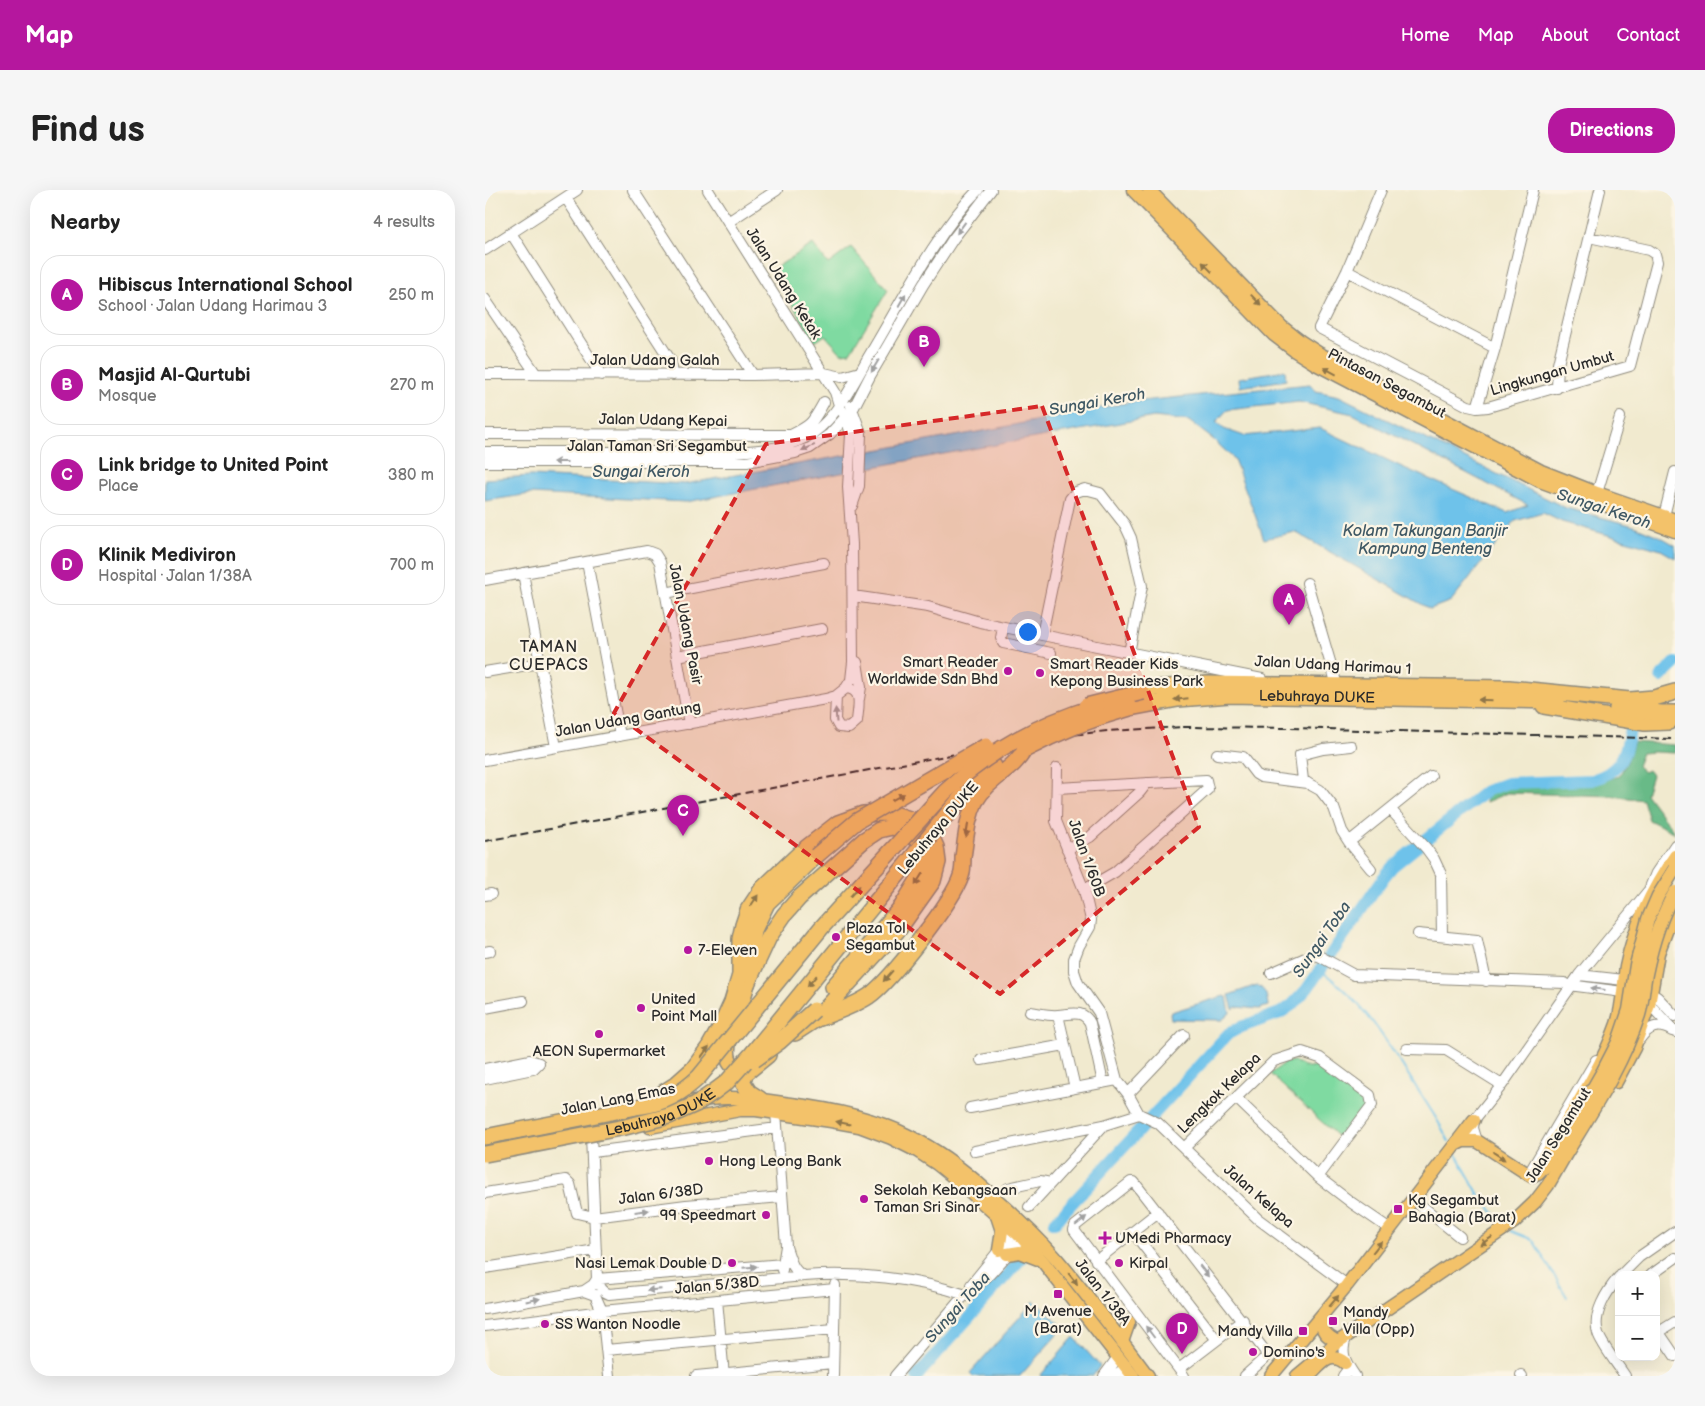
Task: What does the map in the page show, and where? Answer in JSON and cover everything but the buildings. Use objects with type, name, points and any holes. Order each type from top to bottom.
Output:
[{"type":"highway","name":"Lebuhraya DUKE","points":[[485,1137],[660,1102],[687,1088],[699,1078],[822,927],[945,792],[977,764],[1010,742],[1077,713],[1157,688],[1207,684],[1509,688],[1631,705]]},
{"type":"highway","points":[[658,1109],[682,1098],[703,1084],[711,1074],[736,1022],[747,984],[754,930],[767,903],[816,856],[857,821],[1009,733],[1069,710],[1143,692]]},
{"type":"highway","points":[[1631,705],[1675,692]]},
{"type":"highway","name":"Lebuhraya DUKE","points":[[485,1155],[625,1128],[655,1120],[687,1108],[727,1082],[844,944],[979,778],[1001,761],[1081,723],[1116,711],[1155,702],[1230,695],[1560,701],[1631,705]]},
{"type":"highway","points":[[1533,701],[1546,706],[1645,722],[1675,721]]},
{"type":"highway","points":[[1631,705],[1661,706],[1675,701]]},
{"type":"highway","points":[[1631,705],[1675,714]]},
{"type":"highway","points":[[815,1015],[844,1009],[868,996],[921,939],[952,894],[961,877],[969,816],[976,801],[993,779],[1021,756],[1024,750]]},
{"type":"highway","points":[[642,1106],[675,1085],[693,1068],[709,1047],[721,1026],[737,988],[740,975],[740,939],[743,925],[748,910],[762,889],[803,851],[838,823],[863,814],[884,813],[919,822],[930,834],[936,847],[938,862],[933,881],[912,912],[867,964],[796,1032],[746,1072],[742,1081],[749,1092],[759,1099]]},
{"type":"highway","points":[[727,1082],[748,1064],[815,1015],[902,906],[925,869],[926,857],[923,846],[908,831],[892,827],[879,830],[864,840],[799,898],[784,915],[769,937],[747,984]]},
{"type":"highway","points":[[730,1037],[727,1052],[731,1064],[743,1069],[754,1066]]},
{"type":"main road","name":"Pintasan Segambut","points":[[1133,190],[1274,335],[1295,351],[1540,481],[1675,532]]},
{"type":"main road","name":"Pintasan Segambut","points":[[1149,190],[1282,327],[1300,341],[1393,394],[1541,471],[1597,493],[1670,518]]},
{"type":"main road","points":[[1544,1168],[1544,1159],[1618,1022],[1624,980],[1637,926],[1656,885],[1675,856]]},
{"type":"main road","name":"Jalan Segambut","points":[[1297,1376],[1342,1339],[1514,1222],[1535,1202],[1548,1185],[1560,1155],[1618,1042],[1629,1010],[1636,966],[1648,919],[1675,869]]},
{"type":"main road","name":"Jalan Segambut","points":[[1477,1142],[1529,1176],[1544,1168],[1560,1155],[1608,1084],[1630,1041],[1640,1012],[1646,974],[1658,927],[1675,892]]},
{"type":"main road","points":[[1548,1185],[1553,1184],[1563,1170],[1632,1052],[1650,998],[1658,953],[1675,908]]},
{"type":"main road","points":[[1624,980],[1629,976],[1635,981],[1643,983],[1654,978]]},
{"type":"main road","points":[[1601,1056],[1613,1040],[1623,1035],[1629,1038],[1632,1044],[1632,1052]]},
{"type":"main road","name":"Jalan Lang Emas","points":[[485,1141],[696,1101],[727,1098],[759,1099],[820,1107],[856,1115],[906,1134],[950,1160],[1022,1230]]},
{"type":"main road","name":"Jalan Lang Emas","points":[[485,1155],[740,1110],[776,1112],[859,1126],[891,1138],[937,1164],[996,1214],[1022,1230]]},
{"type":"main road","points":[[1275,1373],[1347,1285],[1474,1120]]},
{"type":"main road","points":[[1455,1145],[1463,1141],[1471,1140],[1477,1142]]},
{"type":"main road","points":[[1529,1176],[1537,1188],[1535,1202]]},
{"type":"main road","points":[[996,1214],[1002,1231],[1003,1252],[1020,1252],[1034,1256],[1044,1263]]},
{"type":"main road","name":"Jalan 1/38A","points":[[1022,1230],[1044,1263],[1132,1375]]},
{"type":"main road","name":"Jalan 1/38A","points":[[1022,1230],[1054,1256],[1148,1376]]},
{"type":"main road","points":[[1079,1308],[1114,1334],[1132,1375]]},
{"type":"main road","points":[[1321,1317],[1321,1327],[1324,1332],[1342,1339]]},
{"type":"main road","points":[[1114,1334],[1133,1319]]},
{"type":"main road","points":[[1114,1334],[1133,1319]]},
{"type":"main road","points":[[1309,1376],[1326,1360],[1332,1357],[1338,1357],[1348,1371]]},
{"type":"street","points":[[485,250],[577,190]]},
{"type":"street","points":[[633,190],[753,375]]},
{"type":"street","name":"Jalan Udang Ketak","points":[[708,190],[839,398]]},
{"type":"street","points":[[728,222],[777,190]]},
{"type":"street","name":"Jalan Taman Sri Segambut","points":[[485,452],[733,452],[787,446],[814,432],[827,421],[839,398],[860,372],[925,262],[958,212],[978,190]]},
{"type":"street","name":"Jalan Taman Sri Segambut","points":[[485,462],[747,462],[795,453],[810,448],[830,434],[847,418],[869,376],[923,285],[953,239],[991,190]]},
{"type":"street","points":[[1381,190],[1347,271],[1319,328],[1468,406],[1477,408],[1495,348],[1533,190]]},
{"type":"street","points":[[1557,388],[1558,364],[1600,190]]},
{"type":"street","points":[[566,198],[671,361],[673,375]]},
{"type":"street","points":[[511,233],[601,374]]},
{"type":"street","name":"Lingkungan Umbut","points":[[1477,408],[1488,407],[1630,366],[1657,262],[1655,254],[1649,250],[1589,237]]},
{"type":"street","points":[[1347,271],[1495,348]]},
{"type":"street","points":[[485,299],[536,374]]},
{"type":"street","name":"Jalan Udang Galah","points":[[485,374],[753,375],[824,373],[842,377],[860,372]]},
{"type":"street","points":[[839,398],[853,409],[856,434],[859,486],[851,509]]},
{"type":"street","points":[[839,398],[856,434],[848,487],[851,509],[853,673],[846,688],[836,696],[835,720],[839,727],[846,729],[853,727],[857,721],[861,687],[853,644]]},
{"type":"street","name":"Jalan Udang Kepai","points":[[485,434],[791,435],[807,427],[817,417],[823,402]]},
{"type":"street","points":[[1597,493],[1620,417]]},
{"type":"street","points":[[637,434],[637,452]]},
{"type":"street","points":[[1670,518],[1675,472]]},
{"type":"street","points":[[1042,635],[1070,499],[1076,492],[1085,489],[1100,493],[1125,525],[1131,538],[1142,586],[1129,653]]},
{"type":"street","name":"Jalan Udang Pasir","points":[[485,580],[647,551],[655,554],[660,562],[689,724]]},
{"type":"street","points":[[587,562],[620,736]]},
{"type":"street","points":[[665,593],[824,563]]},
{"type":"street","points":[[523,573],[556,748]]},
{"type":"street","points":[[1307,584],[1336,682]]},
{"type":"street","name":"Jalan Udang Harimau 1","points":[[853,596],[928,607],[1003,627],[1265,680],[1520,686]]},
{"type":"street","points":[[1003,627],[1001,638],[1003,643],[1051,652]]},
{"type":"street","points":[[677,656],[822,629]]},
{"type":"street","points":[[485,672],[540,663]]},
{"type":"street","points":[[846,688],[854,690],[859,699]]},
{"type":"street","name":"Jalan Udang Gantung","points":[[485,760],[826,700],[836,696]]},
{"type":"street","points":[[1307,783],[1303,778],[1300,755],[1323,749],[1351,746]]},
{"type":"street","points":[[1217,754],[1243,757],[1256,774],[1261,777],[1307,783],[1320,790],[1334,808],[1342,831],[1349,842],[1371,869]]},
{"type":"street","name":"Jalan 1/60B","points":[[1057,768],[1056,821],[1084,890],[1091,920],[1090,927],[1074,959],[1074,970],[1078,983],[1099,1013],[1117,1080],[1129,1094],[1141,1115]]},
{"type":"street","points":[[1349,842],[1431,776]]},
{"type":"street","points":[[1057,788],[1206,780],[1208,789],[1115,872],[1084,890]]},
{"type":"street","points":[[1067,849],[1090,837],[1140,792],[1147,783]]},
{"type":"street","points":[[1390,809],[1426,848],[1441,874],[1442,936]]},
{"type":"street","points":[[1477,1142],[1473,1128],[1474,1120],[1502,1085],[1569,984],[1579,975],[1649,890],[1657,873],[1675,845]]},
{"type":"street","points":[[1418,934],[1477,940],[1486,981]]},
{"type":"street","points":[[1271,973],[1313,955],[1319,956],[1336,967],[1354,975],[1569,984],[1624,980]]},
{"type":"street","points":[[1579,975],[1624,980],[1675,1016]]},
{"type":"street","points":[[1650,998],[1675,1032]]},
{"type":"street","points":[[485,1008],[523,1001]]},
{"type":"street","points":[[1030,1012],[1058,1015],[1079,1013],[1087,1017],[1103,1082]]},
{"type":"street","points":[[1087,1017],[1099,1013]]},
{"type":"street","points":[[1058,1015],[1075,1088]]},
{"type":"street","points":[[1632,1052],[1643,1034],[1652,1027],[1662,1026],[1675,1032]]},
{"type":"street","points":[[1129,1094],[1184,1035]]},
{"type":"street","points":[[981,1060],[1065,1045]]},
{"type":"street","points":[[1407,1050],[1446,1050],[1502,1085]]},
{"type":"street","name":"Lengkok Kelapa","points":[[1184,1148],[1274,1061],[1302,1052],[1320,1058],[1370,1095],[1372,1105],[1318,1177]]},
{"type":"street","points":[[1529,1176],[1601,1056]]},
{"type":"street","points":[[485,1069],[530,1060],[539,1063],[533,1069],[485,1079]]},
{"type":"street","points":[[970,1108],[1117,1080]]},
{"type":"street","points":[[1235,1098],[1318,1177],[1390,1229]]},
{"type":"street","points":[[772,1279],[780,1274],[786,1246],[776,1112]]},
{"type":"street","points":[[975,1151],[1104,1125],[1141,1115]]},
{"type":"street","name":"Jalan Kelapa","points":[[1141,1115],[1158,1123],[1258,1219],[1347,1285]]},
{"type":"street","points":[[1029,1207],[1104,1125]]},
{"type":"street","points":[[593,1152],[777,1128]]},
{"type":"street","points":[[591,1136],[597,1279],[602,1290],[609,1294]]},
{"type":"street","points":[[485,1193],[568,1180],[577,1213],[593,1217]]},
{"type":"street","points":[[1008,1188],[1040,1181],[1051,1183]]},
{"type":"street","points":[[1243,1320],[1217,1340],[1181,1373],[1133,1319],[1074,1230],[1075,1226],[1131,1182],[1134,1182],[1243,1320],[1265,1351],[1265,1357],[1245,1376]]},
{"type":"street","name":"Jalan 6/38D","points":[[593,1217],[686,1205],[782,1196]]},
{"type":"street","points":[[1413,1200],[1460,1237]]},
{"type":"street","points":[[1096,1261],[1158,1212]]},
{"type":"street","points":[[897,1375],[963,1296],[990,1274],[1003,1252],[1022,1230]]},
{"type":"street","points":[[1133,1232],[1217,1340]]},
{"type":"street","points":[[1625,1271],[1639,1257],[1675,1232]]},
{"type":"street","points":[[786,1246],[794,1269],[798,1274],[804,1276]]},
{"type":"street","points":[[485,1268],[595,1250]]},
{"type":"street","points":[[1657,1271],[1675,1258]]},
{"type":"street","points":[[597,1279],[783,1264]]},
{"type":"street","points":[[609,1376],[602,1310],[603,1298],[609,1294],[804,1276],[836,1275],[909,1281],[931,1285],[963,1296]]},
{"type":"street","points":[[833,1376],[836,1275]]},
{"type":"street","points":[[485,1309],[584,1291],[593,1285],[597,1279]]},
{"type":"street","points":[[1615,1283],[1605,1296],[1596,1323],[1598,1334],[1625,1376]]},
{"type":"street","name":"Jalan 5/38D","points":[[485,1326],[602,1310],[835,1289]]},
{"type":"street","points":[[584,1291],[595,1295],[602,1310]]},
{"type":"street","points":[[717,1300],[724,1375]]},
{"type":"street","points":[[1660,1329],[1675,1322]]},
{"type":"street","points":[[606,1350],[834,1328]]},
{"type":"street","points":[[1660,1334],[1675,1356]]},
{"type":"street","points":[[1342,1339],[1348,1371]]},
{"type":"street","points":[[1104,1376],[1119,1357]]},
{"type":"street","points":[[696,1376],[724,1375],[833,1363]]},
{"type":"street","points":[[1114,1376],[1121,1371],[1132,1375]]},
{"type":"highlighted area","points":[[1042,406],[1199,827],[1000,994],[614,713],[766,444]]},
{"type":"green space","points":[[813,244],[828,264],[851,247],[888,290],[850,352],[841,353],[825,335],[815,342],[772,270]]},
{"type":"green space","points":[[1634,742],[1675,745],[1675,753],[1642,753],[1637,766],[1644,772],[1648,770],[1652,775],[1646,794],[1675,833],[1649,820],[1643,800],[1614,796],[1507,793],[1486,802],[1487,794],[1510,786],[1588,785],[1619,776],[1627,762]]},
{"type":"green space","points":[[1294,1061],[1304,1067],[1321,1067],[1366,1098],[1368,1103],[1342,1138],[1336,1135],[1270,1074],[1286,1062]]},
{"type":"water","points":[[1285,370],[1286,380],[1240,387],[1239,378]]},
{"type":"water","name":"Kolam Takungan Banjir Kampung Benteng","points":[[1310,384],[1316,391],[1339,396],[1566,508],[1634,526],[1661,537],[1675,545],[1675,558],[1661,550],[1562,522],[1543,513],[1515,521],[1451,601],[1430,609],[1295,532],[1264,539],[1234,459],[1214,440],[1189,421],[1154,417],[686,502],[530,494],[485,501],[485,479],[531,476],[685,484],[983,431],[1131,402]],"holes":[[[1299,402],[1353,414],[1528,505],[1507,513],[1402,467],[1320,428],[1244,436],[1224,429],[1216,422],[1227,410]]]},
{"type":"water","points":[[1257,985],[1265,994],[1268,1006],[1259,1009],[1236,1007],[1233,1009],[1229,995]]},
{"type":"water","points":[[1224,996],[1227,997],[1230,1013],[1222,1020],[1171,1019],[1171,1012]]},
{"type":"water","points":[[1034,1301],[1064,1327],[1020,1376],[973,1376],[970,1373]]},
{"type":"water","points":[[1074,1337],[1100,1366],[1093,1376],[1040,1376]]},
{"type":"waterway","name":"Sungai Toba","points":[[1661,677],[1675,663]]},
{"type":"waterway","name":"Sungai Toba","points":[[1054,1223],[1228,1034],[1241,1027],[1280,1013],[1292,1005],[1307,989],[1393,866],[1486,791],[1507,783],[1592,780],[1602,777],[1620,762],[1624,755],[1630,729]]},
{"type":"waterway","points":[[1320,970],[1348,994],[1371,1020],[1431,1110],[1449,1142]]},
{"type":"waterway","points":[[1456,1154],[1479,1195],[1502,1223]]},
{"type":"waterway","points":[[1511,1231],[1533,1240],[1567,1297]]},
{"type":"waterway","name":"Sungai Toba","points":[[917,1376],[1020,1260]]},
{"type":"railway","points":[[485,841],[972,751],[1054,737],[1107,731],[1184,727],[1291,728],[1675,739]]},
{"type":"place","name":"Masjid Al-Qurtubi","points":[[924,367]]},
{"type":"place","name":"Hibiscus International School","points":[[1289,625]]},
{"type":"place","name":"Smart Reader Worldwide Sdn Bhd","points":[[1008,671]]},
{"type":"place","name":"Smart Reader Kids Kepong Business Park","points":[[1040,673]]},
{"type":"place","name":"Link bridge to United Point","points":[[683,836]]},
{"type":"place","name":"Plaza Tol Segambut","points":[[836,937]]},
{"type":"place","name":"7-Eleven","points":[[688,950]]},
{"type":"place","name":"United Point Mall","points":[[641,1008]]},
{"type":"place","name":"AEON Supermarket","points":[[599,1034]]},
{"type":"place","name":"Hong Leong Bank","points":[[709,1161]]},
{"type":"place","name":"Sekolah Kebangsaan Taman Sri Sinar","points":[[864,1199]]},
{"type":"place","name":"Kg Segambut Bahagia (Barat)","points":[[1398,1209]]},
{"type":"place","name":"99 Speedmart","points":[[766,1215]]},
{"type":"place","name":"UMedi Pharmacy","points":[[1105,1238]]},
{"type":"place","name":"Nasi Lemak Double D","points":[[732,1263]]},
{"type":"place","name":"Kirpal","points":[[1119,1263]]},
{"type":"place","name":"M Avenue (Barat)","points":[[1058,1294]]},
{"type":"place","name":"Mandy Villa (Opp)","points":[[1333,1321]]},
{"type":"place","name":"SS Wanton Noodle","points":[[545,1324]]},
{"type":"place","name":"Mandy Villa","points":[[1303,1331]]},
{"type":"place","name":"Domino's","points":[[1253,1352]]},
{"type":"place","name":"Klinik Mediviron","points":[[1182,1354]]},
{"type":"district","name":"TAMAN CUEPACS","points":[[549,655]]},
{"type":"water label","name":"Sungai Keroh","points":[[1097,401]]},
{"type":"water label","name":"Sungai Keroh","points":[[641,471]]},
{"type":"water label","name":"Sungai Keroh","points":[[1604,508]]}]
